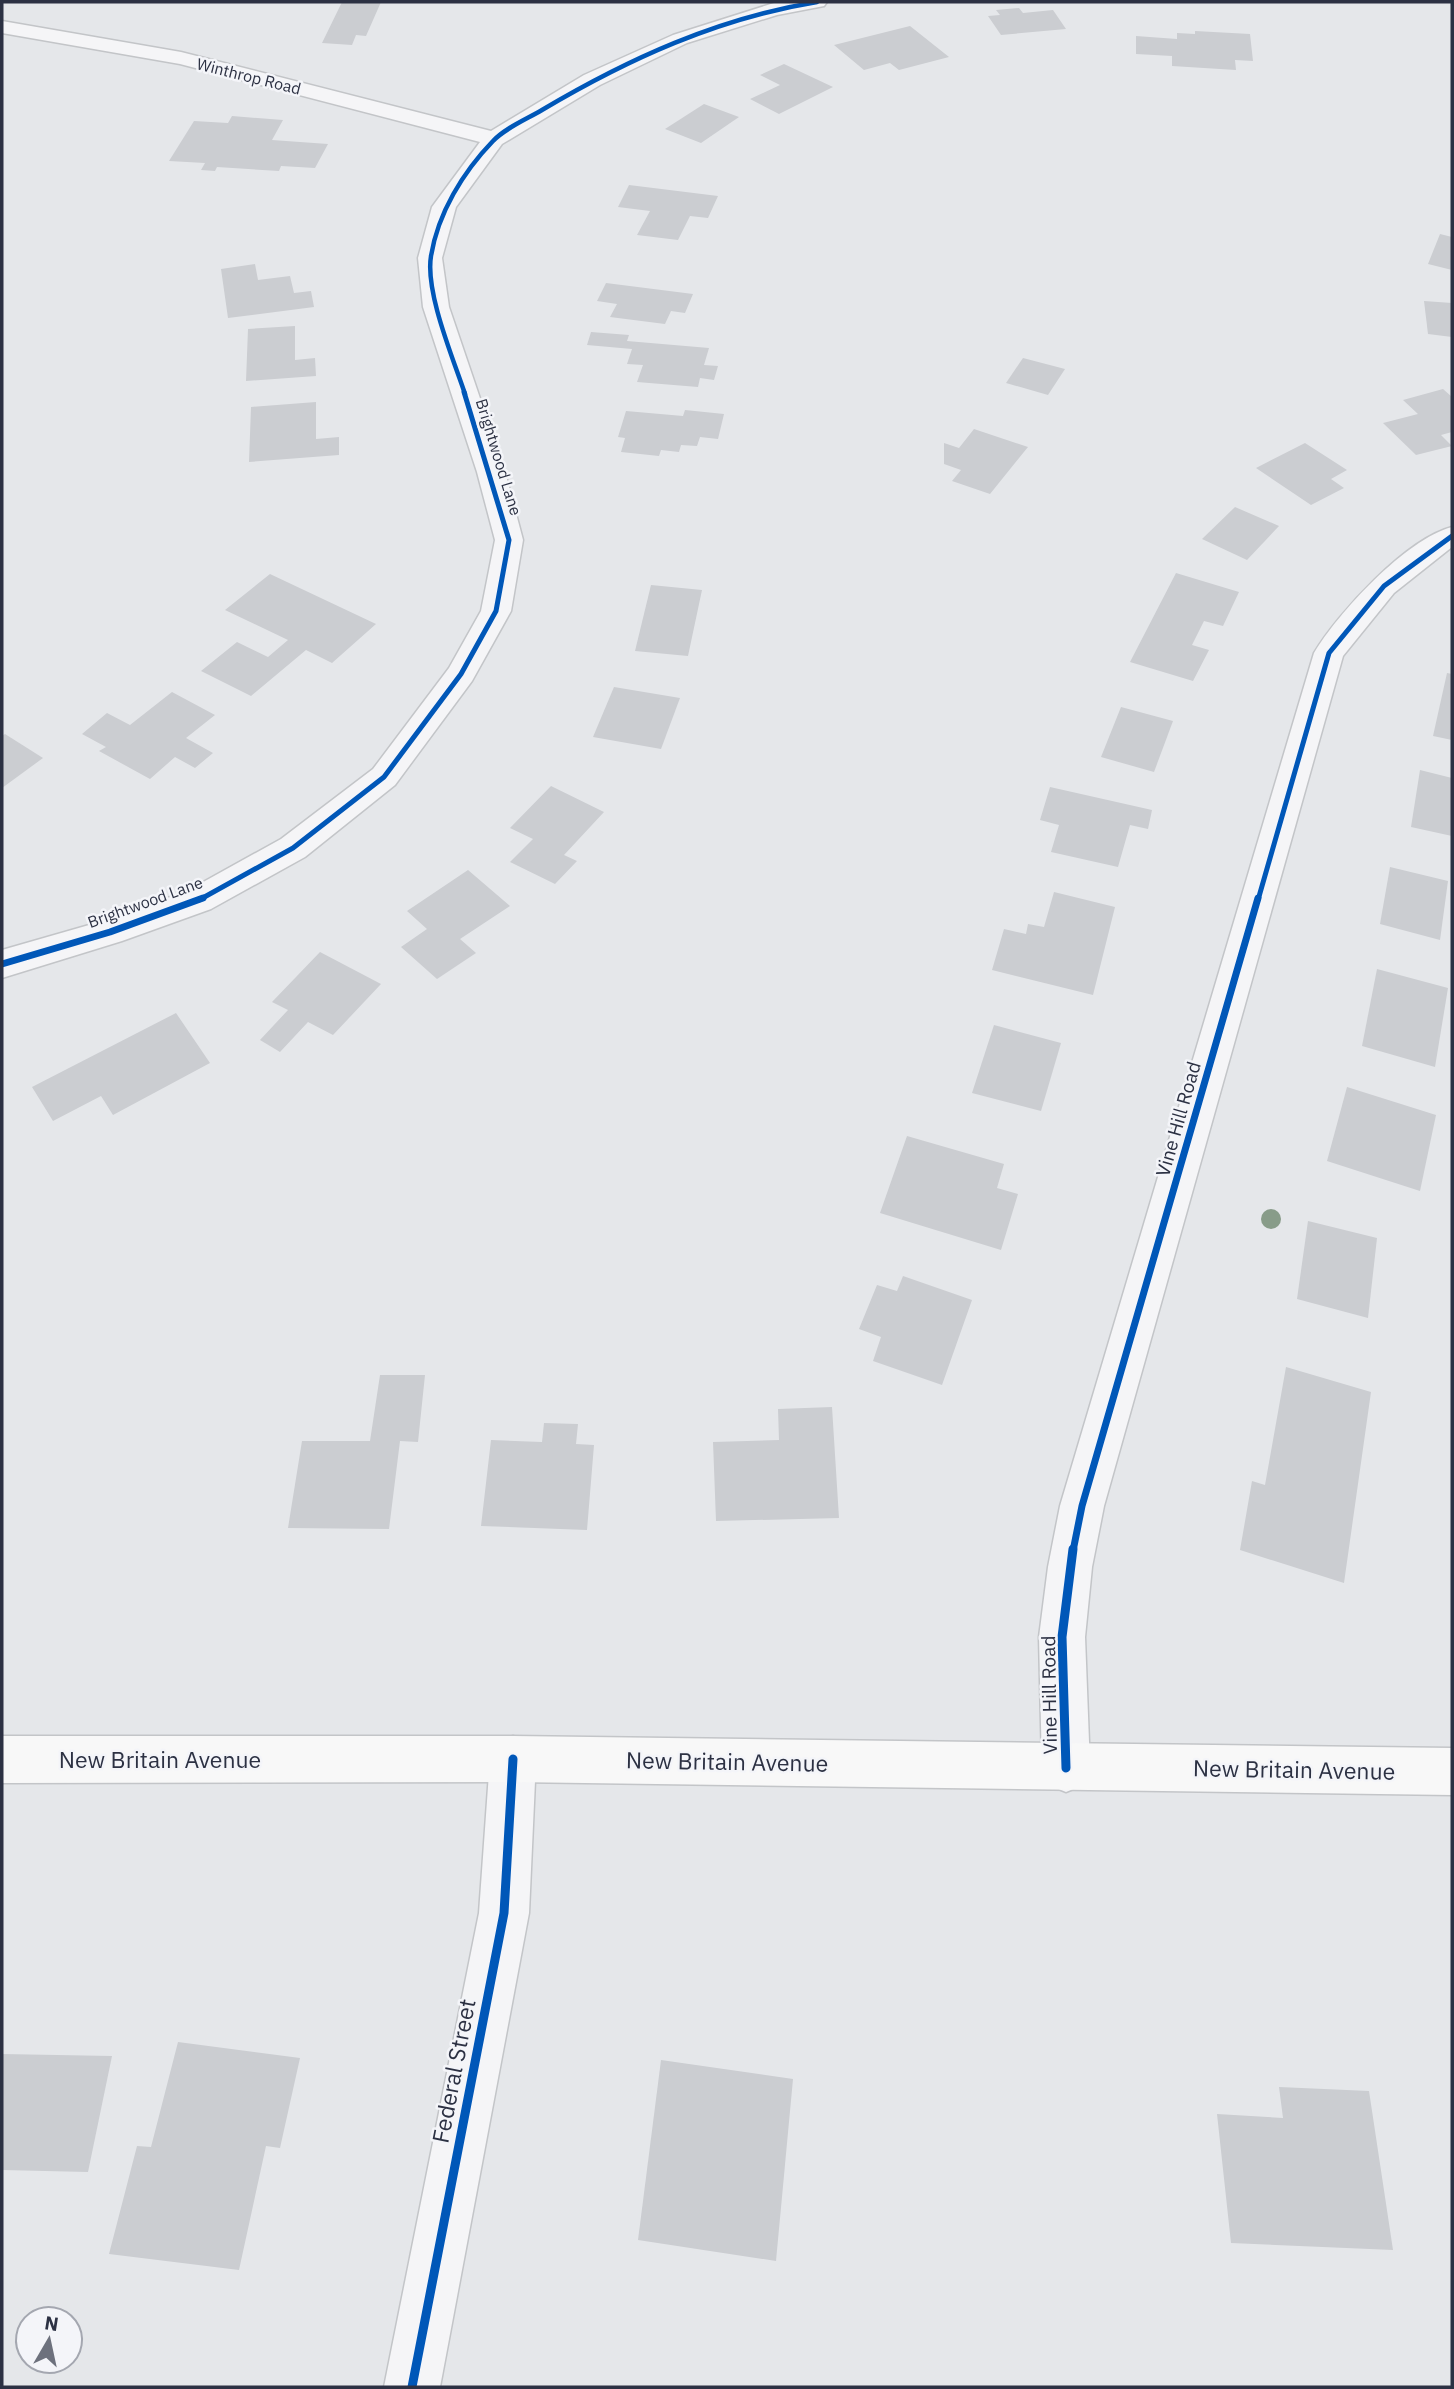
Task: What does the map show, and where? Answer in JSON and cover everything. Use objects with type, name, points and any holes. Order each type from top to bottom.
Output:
[{"type":"main road","name":"New Britain Avenue","points":[[2,1760],[513,1759],[1452,1772]]},
{"type":"street","name":"Brightwood Lane","points":[[2,964],[110,932],[199,900],[293,848],[384,777],[461,674],[496,611],[509,540],[491,472],[436,307],[430,258],[444,207],[494,139],[592,80],[680,39],[774,9],[817,2]]},
{"type":"street","name":"Winthrop Road","points":[[2,27],[181,58],[494,139]]},
{"type":"street","name":"Vine Hill Road","points":[[1066,1768],[1062,1637],[1070,1567],[1082,1506],[1329,653],[1384,586],[1452,536]]},
{"type":"street","name":"Federal Street","points":[[412,2387],[504,1913],[513,1759]]},
{"type":"building","points":[[342,2],[381,2],[366,36],[356,35],[352,45],[322,43]]},
{"type":"building","points":[[1019,8],[1023,13],[1053,10],[1066,29],[1001,35],[988,16],[1000,15],[996,10]]},
{"type":"building","points":[[910,26],[949,57],[899,70],[890,63],[864,70],[834,45]]},
{"type":"building","points":[[1195,31],[1250,34],[1253,61],[1235,60],[1236,70],[1172,66],[1172,56],[1136,54],[1136,36],[1177,39],[1177,33],[1195,34]]},
{"type":"building","points":[[784,64],[833,87],[779,114],[750,99],[780,85],[760,75]]},
{"type":"building","points":[[704,104],[739,117],[701,143],[665,129]]},
{"type":"building","points":[[232,116],[283,120],[272,140],[328,144],[315,168],[281,166],[279,171],[217,167],[215,171],[201,170],[205,163],[169,161],[194,121],[228,123]]},
{"type":"building","points":[[629,185],[718,196],[708,218],[690,216],[678,240],[637,235],[650,211],[618,207]]},
{"type":"building","points":[[1440,234],[1452,237],[1452,270],[1428,264]]},
{"type":"building","points":[[255,264],[258,280],[290,276],[294,293],[311,291],[314,307],[228,318],[221,269]]},
{"type":"building","points":[[606,283],[693,294],[685,313],[671,311],[665,324],[610,317],[617,304],[597,301]]},
{"type":"building","points":[[1424,301],[1452,303],[1452,337],[1428,334]]},
{"type":"building","points":[[295,326],[295,360],[315,358],[316,376],[246,381],[248,329]]},
{"type":"building","points":[[591,332],[629,335],[627,341],[709,348],[704,365],[718,366],[714,380],[700,378],[698,387],[637,382],[643,365],[627,364],[632,349],[587,345]]},
{"type":"building","points":[[1023,358],[1065,369],[1048,395],[1006,383]]},
{"type":"building","points":[[1443,389],[1452,397],[1452,432],[1441,435],[1452,446],[1416,455],[1383,423],[1418,414],[1403,400]]},
{"type":"building","points":[[316,402],[316,439],[339,437],[339,455],[249,462],[251,407]]},
{"type":"building","points":[[685,410],[724,414],[718,439],[700,437],[697,446],[681,445],[679,452],[661,450],[659,456],[621,452],[625,438],[618,437],[626,411],[683,416]]},
{"type":"building","points":[[974,429],[1028,447],[990,494],[952,481],[961,470],[944,464],[944,443],[959,448]]},
{"type":"building","points":[[1305,443],[1347,470],[1331,479],[1344,488],[1311,505],[1256,468]]},
{"type":"building","points":[[1235,507],[1279,526],[1247,560],[1202,539]]},
{"type":"building","points":[[1176,573],[1239,592],[1223,626],[1204,621],[1192,645],[1209,650],[1193,681],[1130,662]]},
{"type":"building","points":[[270,574],[376,624],[332,663],[306,650],[251,696],[201,671],[237,642],[268,657],[288,640],[225,610]]},
{"type":"building","points":[[651,585],[702,590],[688,656],[635,651]]},
{"type":"building","points":[[1447,673],[1452,674],[1452,740],[1433,736]]},
{"type":"building","points":[[614,687],[680,698],[661,749],[593,737]]},
{"type":"building","points":[[172,692],[215,715],[186,738],[213,753],[195,768],[175,757],[150,779],[99,751],[106,747],[82,734],[107,713],[130,725]]},
{"type":"building","points":[[1121,707],[1173,721],[1154,772],[1101,757]]},
{"type":"building","points":[[5,734],[43,758],[2,788],[2,736]]},
{"type":"building","points":[[1420,770],[1452,778],[1452,836],[1411,827]]},
{"type":"building","points":[[551,786],[604,812],[564,855],[577,861],[555,884],[510,862],[533,839],[510,828]]},
{"type":"building","points":[[1050,787],[1152,810],[1148,829],[1130,825],[1118,867],[1051,852],[1059,825],[1040,820]]},
{"type":"building","points":[[1390,867],[1448,881],[1440,940],[1380,924]]},
{"type":"building","points":[[468,870],[510,906],[460,939],[476,953],[437,979],[401,947],[427,929],[407,911]]},
{"type":"building","points":[[1054,892],[1115,907],[1093,995],[992,970],[1004,929],[1026,934],[1028,924],[1044,927]]},
{"type":"building","points":[[320,952],[381,984],[333,1035],[308,1022],[280,1052],[260,1040],[288,1010],[272,1002]]},
{"type":"building","points":[[1377,969],[1448,988],[1435,1067],[1362,1046]]},
{"type":"building","points":[[176,1013],[210,1063],[113,1115],[101,1096],[53,1121],[32,1087]]},
{"type":"building","points":[[994,1025],[1061,1043],[1041,1111],[972,1093]]},
{"type":"building","points":[[1347,1087],[1436,1115],[1420,1191],[1327,1161]]},
{"type":"building","points":[[907,1136],[1004,1164],[997,1188],[1018,1194],[1001,1250],[880,1213]]},
{"type":"building","points":[[1308,1221],[1377,1238],[1368,1318],[1297,1299]]},
{"type":"building","points":[[903,1276],[972,1300],[942,1385],[873,1361],[881,1337],[859,1329],[877,1285],[897,1291]]},
{"type":"building","points":[[1286,1367],[1371,1392],[1344,1583],[1240,1550],[1252,1481],[1265,1485]]},
{"type":"building","points":[[380,1375],[425,1375],[418,1442],[400,1441],[389,1529],[288,1528],[302,1441],[370,1441]]},
{"type":"building","points":[[832,1407],[839,1518],[716,1521],[713,1442],[779,1440],[778,1409]]},
{"type":"building","points":[[544,1423],[578,1424],[576,1444],[594,1445],[587,1530],[481,1526],[491,1440],[542,1442]]},
{"type":"building","points":[[178,2042],[300,2058],[280,2148],[266,2146],[239,2270],[109,2254],[137,2146],[151,2147]]},
{"type":"building","points":[[2,2054],[112,2056],[88,2172],[2,2170]]},
{"type":"building","points":[[661,2060],[793,2079],[776,2261],[638,2240]]},
{"type":"building","points":[[1279,2087],[1369,2091],[1393,2250],[1231,2243],[1217,2114],[1283,2118]]},
{"type":"cycle path","points":[[2,964],[110,932],[199,900],[293,848],[384,777],[461,674],[496,611],[509,540],[491,472],[436,307],[430,258],[444,207],[494,139],[592,80],[680,39],[774,9],[817,2]]},
{"type":"cycle path","points":[[1066,1768],[1062,1637],[1070,1567],[1082,1506],[1329,653],[1384,586],[1452,536]]},
{"type":"cycle path","points":[[412,2387],[504,1913],[513,1759]]}]
